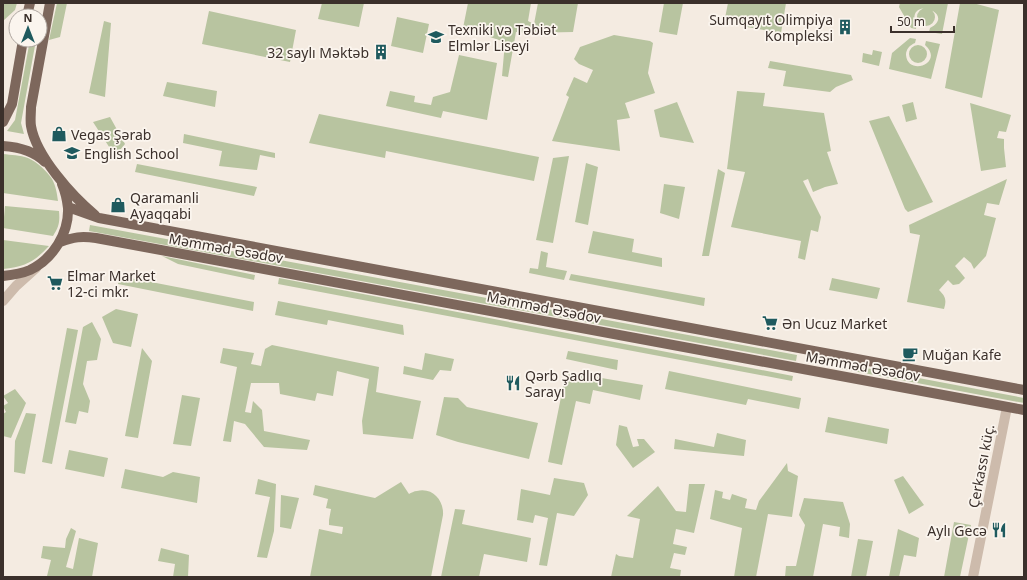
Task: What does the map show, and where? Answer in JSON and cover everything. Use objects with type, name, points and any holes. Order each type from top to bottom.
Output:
[{"type":"main road","points":[[3,276],[15,275],[30,270],[43,262],[60,242],[66,225],[68,207],[66,194],[34,137],[30,119],[50,3]]},
{"type":"main road","points":[[3,122],[12,104],[22,48]]},
{"type":"main road","points":[[3,146],[15,146],[29,151],[42,159],[53,169],[75,196],[100,218]]},
{"type":"main road","name":"Məmməd Əsədov","points":[[68,207],[100,218],[1024,390]]},
{"type":"main road","name":"Məmməd Əsədov","points":[[60,242],[81,236],[96,238],[1024,410]]},
{"type":"street","points":[[3,300],[43,262]]},
{"type":"street","name":"Çerkassı küç.","points":[[973,577],[1007,407]]},
{"type":"green space","points":[[3,3],[17,3],[16,8],[8,8],[8,16],[3,21]]},
{"type":"green space","points":[[57,3],[67,3],[60,37],[49,40]]},
{"type":"green space","points":[[322,3],[364,3],[359,27],[318,19]]},
{"type":"green space","points":[[468,3],[531,3],[528,21],[534,24],[538,3],[578,3],[573,32],[516,32],[508,77],[502,76],[505,42],[463,28]]},
{"type":"green space","points":[[664,3],[683,3],[677,35],[659,32]]},
{"type":"green space","points":[[728,3],[786,3],[781,33],[724,23]]},
{"type":"green space","points":[[900,3],[948,3],[942,34],[929,32],[930,28],[938,19],[937,15],[933,11],[928,9],[918,10],[915,14],[916,29],[911,28],[899,7]]},
{"type":"green space","points":[[960,3],[973,3],[999,10],[982,98],[945,88]]},
{"type":"green space","points":[[926,8],[932,11],[935,17],[932,23],[926,26],[920,23],[917,17],[920,11]]},
{"type":"green space","points":[[209,11],[296,30],[290,62],[202,44]]},
{"type":"green space","points":[[397,17],[429,24],[423,53],[391,46]]},
{"type":"green space","points":[[104,21],[111,23],[105,97],[89,93]]},
{"type":"green space","points":[[614,35],[650,41],[653,43],[648,73],[655,93],[625,103],[630,118],[617,120],[620,151],[552,141],[569,97],[566,95],[574,77],[587,83],[593,70],[579,64],[574,59],[580,47]]},
{"type":"green space","points":[[910,38],[916,39],[915,43],[911,45],[906,53],[908,62],[918,66],[924,65],[931,57],[930,52],[925,45],[926,41],[940,44],[931,79],[889,69],[892,53]]},
{"type":"green space","points":[[918,45],[924,48],[927,54],[924,60],[918,63],[912,60],[909,54],[912,48]]},
{"type":"green space","points":[[28,48],[35,48],[21,123],[24,134],[7,131],[15,120]]},
{"type":"green space","points":[[873,50],[882,52],[879,66],[862,62],[863,53],[872,55]]},
{"type":"green space","points":[[459,55],[497,63],[487,120],[443,111],[441,118],[386,106],[390,91],[415,96],[414,102],[431,105],[433,97],[450,92]]},
{"type":"green space","points":[[770,61],[851,75],[853,80],[836,87],[830,92],[783,86],[786,71],[768,68]]},
{"type":"green space","points":[[167,82],[217,91],[215,107],[163,96]]},
{"type":"green space","points":[[737,91],[765,93],[763,106],[824,113],[831,151],[827,152],[838,184],[813,192],[808,179],[803,181],[821,217],[818,232],[811,230],[805,260],[798,258],[801,241],[731,227],[745,172],[727,169]]},
{"type":"green space","points":[[677,102],[694,143],[660,137],[654,110]]},
{"type":"green space","points":[[913,102],[917,119],[906,122],[902,105]]},
{"type":"green space","points":[[970,103],[1011,115],[1006,132],[999,131],[997,138],[1004,139],[1006,167],[981,171]]},
{"type":"green space","points":[[319,114],[539,157],[534,181],[386,151],[385,158],[309,143]]},
{"type":"green space","points":[[889,116],[933,202],[908,212],[905,209],[869,121]]},
{"type":"green space","points":[[110,117],[125,144],[115,156],[93,122]]},
{"type":"green space","points":[[184,134],[275,153],[275,158],[260,155],[257,170],[219,166],[222,151],[183,143]]},
{"type":"green space","points":[[3,154],[28,158],[42,167],[53,182],[58,201],[3,193]]},
{"type":"green space","points":[[569,156],[553,243],[536,240],[553,158]]},
{"type":"green space","points":[[586,163],[598,167],[588,225],[575,222]]},
{"type":"green space","points":[[137,164],[257,187],[254,196],[135,172]]},
{"type":"green space","points":[[718,169],[725,173],[709,256],[702,256]]},
{"type":"green space","points":[[1007,179],[999,205],[987,203],[984,215],[996,218],[986,256],[974,269],[971,263],[964,257],[955,266],[965,278],[959,284],[953,285],[948,280],[939,290],[945,298],[944,309],[907,302],[920,235],[910,233],[909,225]]},
{"type":"green space","points":[[664,184],[685,187],[679,219],[660,213]]},
{"type":"green space","points":[[5,206],[59,211],[57,230],[53,236],[3,228]]},
{"type":"green space","points":[[90,225],[797,355],[796,361],[89,231]]},
{"type":"green space","points":[[593,231],[634,239],[632,252],[662,258],[662,267],[588,253]]},
{"type":"green space","points":[[3,240],[49,246],[29,263],[3,269]]},
{"type":"green space","points":[[541,251],[548,253],[546,267],[567,271],[564,280],[529,273],[530,268],[538,269]]},
{"type":"green space","points":[[162,256],[255,275],[254,280],[178,264]]},
{"type":"green space","points":[[141,273],[152,275],[151,282],[254,302],[253,311],[118,284],[120,276],[140,280]]},
{"type":"green space","points":[[571,274],[705,298],[704,306],[569,280]]},
{"type":"green space","points":[[279,278],[793,376],[792,381],[278,284]]},
{"type":"green space","points":[[832,278],[880,288],[877,299],[829,290]]},
{"type":"green space","points":[[278,301],[403,325],[404,335],[328,320],[327,325],[275,315]]},
{"type":"green space","points":[[116,309],[138,314],[131,347],[113,343],[102,317]]},
{"type":"green space","points":[[92,322],[101,339],[97,360],[87,361],[83,384],[90,401],[88,413],[79,411],[76,424],[65,422],[83,327]]},
{"type":"green space","points":[[67,328],[78,330],[52,464],[42,462]]},
{"type":"green space","points":[[272,345],[379,367],[376,392],[421,401],[413,439],[363,434],[362,421],[369,379],[337,371],[333,396],[317,393],[315,401],[280,394],[279,383],[251,383],[245,412],[251,413],[253,401],[262,410],[264,431],[310,440],[307,450],[264,447],[245,424],[234,421],[231,442],[223,441],[237,367],[220,363],[223,348],[254,353],[251,364],[261,366],[265,349]]},
{"type":"green space","points":[[142,348],[152,361],[138,438],[125,436]]},
{"type":"green space","points":[[568,351],[618,360],[617,370],[566,359]]},
{"type":"green space","points":[[425,353],[454,359],[451,371],[440,370],[433,380],[403,374],[404,366],[422,370]]},
{"type":"green space","points":[[839,363],[1024,398],[1024,403],[837,368]]},
{"type":"green space","points":[[669,371],[801,398],[799,409],[748,399],[746,405],[665,389]]},
{"type":"green space","points":[[566,372],[643,385],[640,400],[593,390],[590,404],[576,401],[562,465],[548,462]]},
{"type":"green space","points":[[15,389],[26,403],[11,438],[3,436],[3,414],[6,412],[3,406],[8,403],[3,396]]},
{"type":"green space","points":[[182,395],[200,398],[191,446],[173,444]]},
{"type":"green space","points":[[444,397],[458,398],[467,407],[538,423],[529,459],[458,442],[436,435]]},
{"type":"green space","points":[[26,413],[36,414],[25,474],[14,472],[15,441]]},
{"type":"green space","points":[[828,417],[889,429],[887,444],[825,432]]},
{"type":"green space","points":[[619,425],[627,427],[633,447],[639,446],[637,439],[644,439],[655,452],[633,468],[616,445]]},
{"type":"green space","points":[[717,433],[746,440],[744,456],[674,449],[675,439],[714,447]]},
{"type":"green space","points":[[69,450],[108,458],[104,477],[65,469]]},
{"type":"green space","points":[[787,463],[788,471],[798,476],[792,517],[768,514],[756,577],[734,577],[742,528],[710,519],[715,490],[723,492],[722,498],[730,500],[732,494],[747,499],[745,508],[756,510],[759,501]]},
{"type":"green space","points":[[125,469],[163,477],[173,472],[200,477],[197,503],[121,488]]},
{"type":"green space","points":[[903,476],[924,505],[909,514],[894,480]]},
{"type":"green space","points":[[554,478],[584,483],[588,495],[574,516],[557,513],[547,566],[539,565],[548,518],[535,515],[533,523],[517,520],[521,489],[550,495]]},
{"type":"green space","points":[[258,479],[276,484],[274,531],[267,558],[257,557],[270,497],[255,494]]},
{"type":"green space","points":[[401,482],[409,494],[416,491],[428,491],[436,496],[442,505],[443,515],[431,577],[310,577],[319,529],[342,534],[343,527],[329,525],[331,509],[326,508],[328,499],[313,495],[315,485],[375,498]]},
{"type":"green space","points":[[689,484],[705,484],[694,533],[676,529],[673,544],[687,547],[685,555],[674,553],[670,568],[681,570],[680,577],[611,577],[616,554],[619,556],[633,558],[640,519],[627,516],[658,486],[676,511],[686,512]]},
{"type":"green space","points":[[281,495],[299,498],[291,529],[280,527]]},
{"type":"green space","points":[[804,498],[843,502],[850,524],[849,538],[839,536],[840,527],[823,524],[813,577],[785,577],[786,566],[796,566],[805,525],[799,515]]},
{"type":"green space","points":[[455,509],[465,510],[462,524],[531,538],[527,562],[484,554],[479,577],[441,577]]},
{"type":"green space","points":[[954,522],[971,525],[960,577],[944,577]]},
{"type":"green space","points":[[71,528],[76,531],[66,567],[73,569],[79,538],[98,543],[92,577],[47,576],[51,560],[41,558],[43,546],[65,548],[66,539]]},
{"type":"green space","points":[[898,529],[919,538],[916,557],[904,555],[899,577],[889,577]]},
{"type":"green space","points":[[858,539],[873,541],[866,577],[851,577]]},
{"type":"green space","points":[[161,548],[189,555],[188,577],[173,577],[175,564],[158,561]]},
{"type":"place","name":"Sumqayıt Olimpiya Kompleksi","points":[[845,27]]},
{"type":"place","name":"Texniki və Təbiət Elmlər Liseyi","points":[[436,37]]},
{"type":"place","name":"32 saylı Məktəb","points":[[381,52]]},
{"type":"place","name":"Vegas Şərab","points":[[59,134]]},
{"type":"place","name":"English School","points":[[72,153]]},
{"type":"place","name":"Qaramanli Ayaqqabi","points":[[118,205]]},
{"type":"place","name":"Elmar Market 12-ci mkr.","points":[[55,283]]},
{"type":"place","name":"Ən Ucuz Market","points":[[770,323]]},
{"type":"place","name":"Muğan Kafe","points":[[910,354]]},
{"type":"place","name":"Qәrb Şadlıq Sarayı","points":[[513,383]]},
{"type":"place","name":"Aylı Gecə","points":[[999,530]]}]
